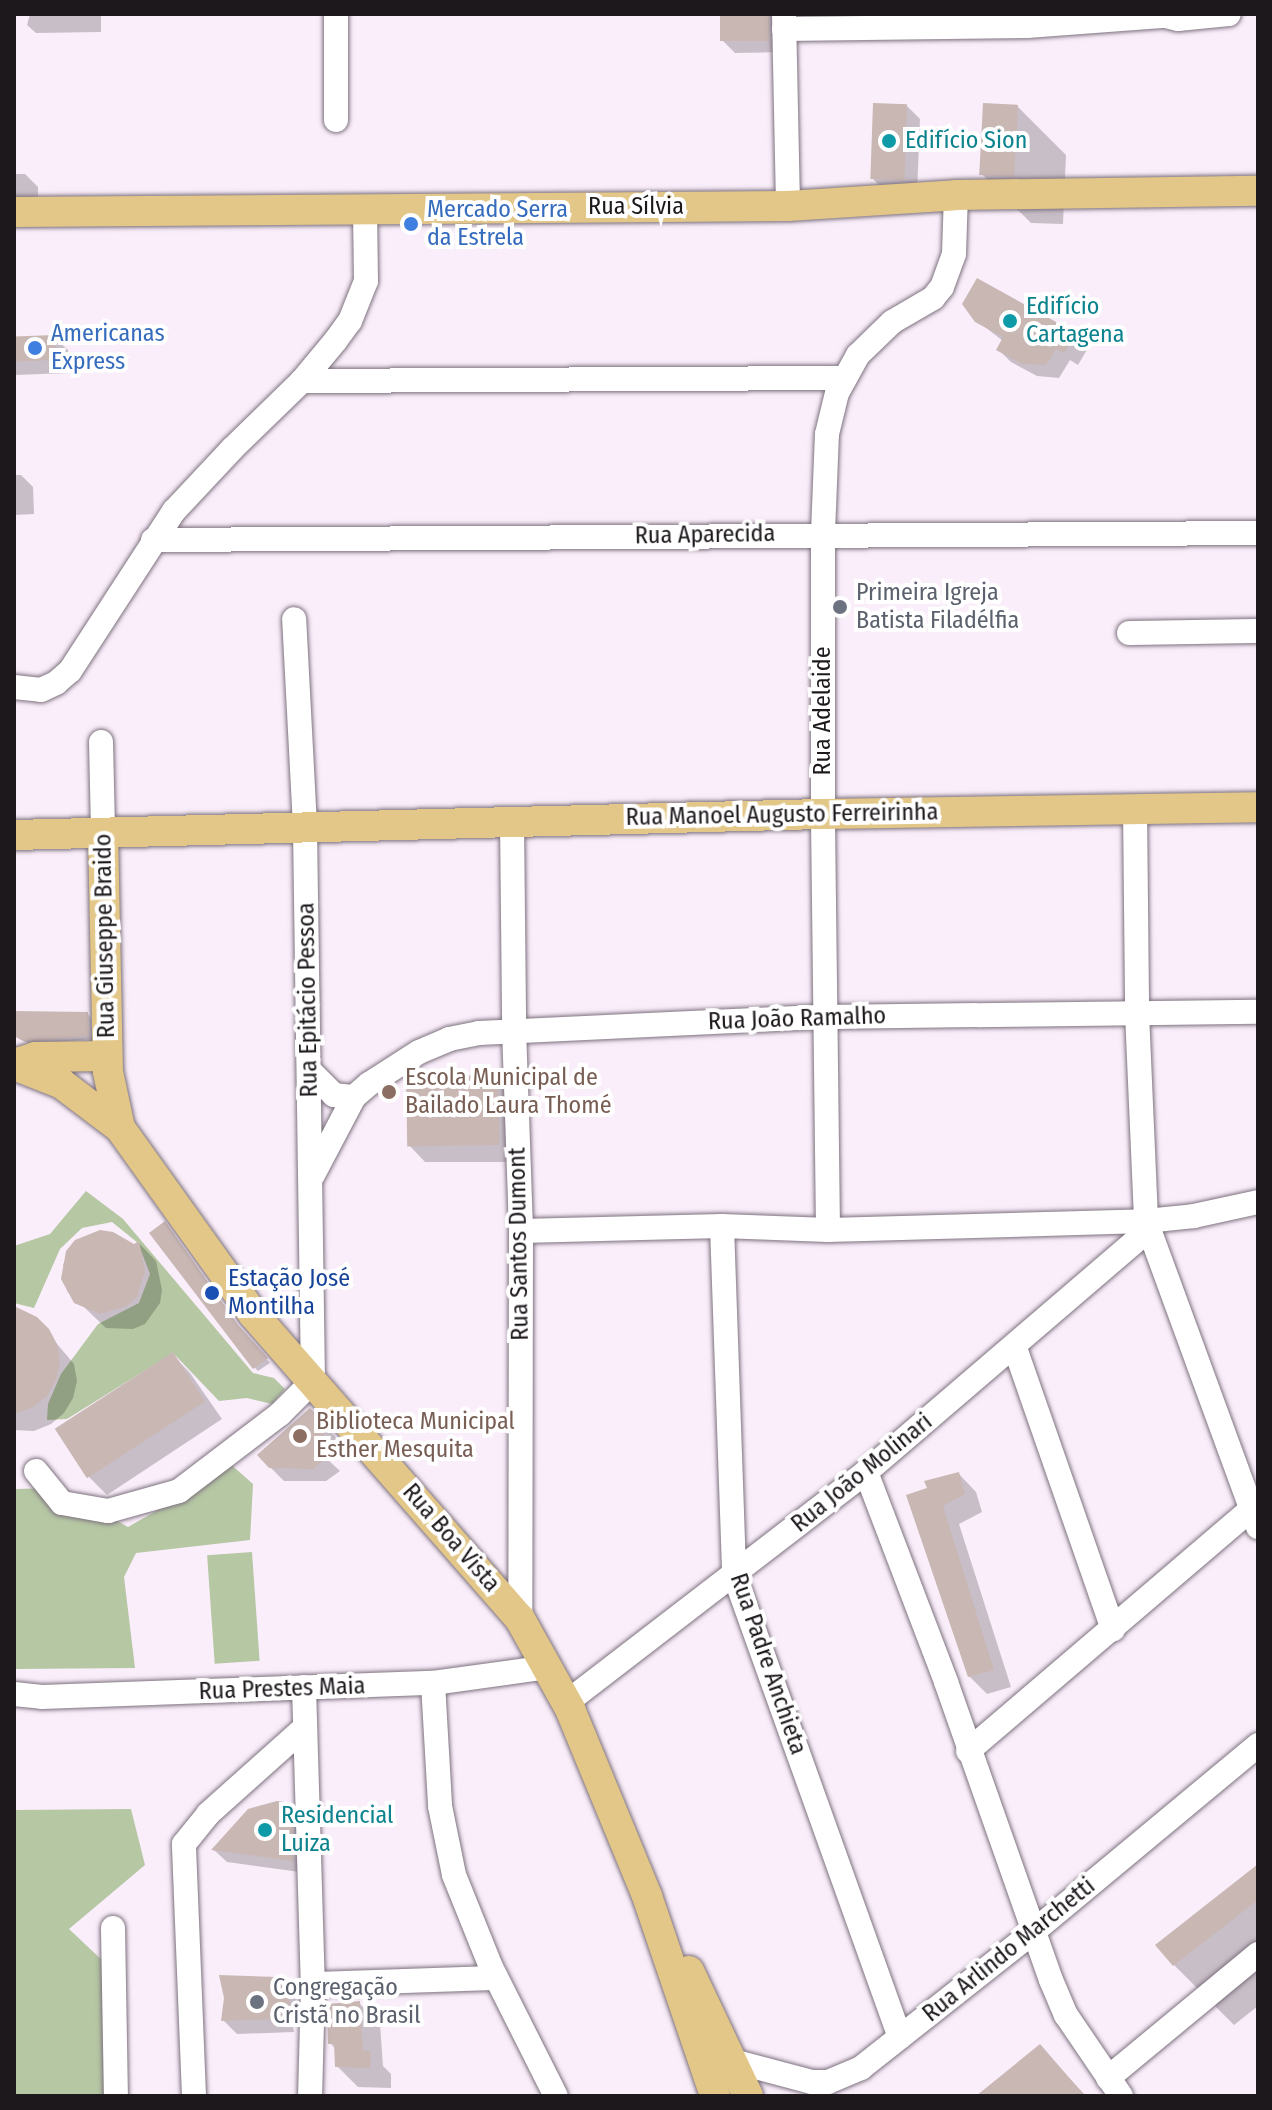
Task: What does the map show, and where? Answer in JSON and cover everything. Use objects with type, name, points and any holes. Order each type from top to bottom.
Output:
[{"type":"main road","name":"Rua Sílvia","points":[[14,212],[788,206],[956,195],[1258,191]]},
{"type":"main road","name":"Rua Manoel Augusto Ferreirinha","points":[[14,835],[512,821],[1258,807]]},
{"type":"main road","name":"Rua Giuseppe Braido","points":[[103,833],[107,1056],[111,1092],[120,1128]]},
{"type":"main road","points":[[14,1065],[35,1057],[107,1056]]},
{"type":"main road","name":"Rua Boa Vista","points":[[14,1065],[62,1084],[120,1128],[253,1314],[520,1619],[549,1667],[647,1896],[679,1951],[719,2077],[748,2096]]},
{"type":"street","points":[[336,14],[336,120]]},
{"type":"street","points":[[788,206],[784,21],[1027,26],[1160,15],[1200,18],[1229,14]]},
{"type":"street","name":"Rua Adelaide","points":[[828,1230],[823,814],[823,533],[827,434],[844,378],[870,340],[892,322],[933,298],[942,287],[954,254],[956,195]]},
{"type":"street","points":[[14,687],[41,690],[70,671],[153,540],[233,448],[302,381],[343,330],[361,299],[367,263],[365,208]]},
{"type":"street","points":[[302,381],[844,378]]},
{"type":"street","name":"Rua Aparecida","points":[[153,540],[823,533],[1258,533]]},
{"type":"street","name":"Rua Epitácio Pessoa","points":[[294,619],[305,826],[313,1381]]},
{"type":"street","points":[[1129,633],[1258,631]]},
{"type":"street","name":"Rua Giuseppe Braido","points":[[101,742],[103,833]]},
{"type":"street","points":[[968,1751],[1256,1513],[1147,1226],[1137,1013],[1135,808]]},
{"type":"street","name":"Rua Santos Dumont","points":[[512,821],[514,1029],[521,1231],[520,1619]]},
{"type":"street","name":"Rua João Ramalho","points":[[312,1177],[354,1097],[419,1052],[449,1039],[514,1029],[824,1017],[1258,1012]]},
{"type":"street","points":[[309,1070],[334,1095],[354,1097]]},
{"type":"street","points":[[521,1231],[722,1226],[828,1230],[1147,1226],[1258,1202]]},
{"type":"street","name":"Rua Padre Anchieta","points":[[722,1226],[734,1574],[900,2037]]},
{"type":"street","name":"Rua João Molinari","points":[[566,1703],[866,1472],[1015,1348],[1147,1226]]},
{"type":"street","points":[[1015,1348],[1113,1629]]},
{"type":"street","points":[[36,1471],[62,1503],[108,1511],[179,1491],[280,1414],[313,1381]]},
{"type":"street","points":[[866,1472],[1066,2015],[1114,2087],[1258,1954]]},
{"type":"street","name":"Rua Prestes Maia","points":[[14,1694],[42,1697],[433,1683],[549,1667]]},
{"type":"street","points":[[433,1683],[445,1842],[454,1875],[496,1978],[556,2096]]},
{"type":"street","points":[[304,1687],[313,1984],[310,2096]]},
{"type":"street","points":[[194,2096],[184,1844],[208,1814],[303,1729]]},
{"type":"street","name":"Rua Arlindo Marchetti","points":[[719,2077],[828,2082],[861,2068],[1033,1932],[1258,1745]]},
{"type":"street","points":[[113,1928],[116,2096]]},
{"type":"street","points":[[313,1984],[496,1978]]},
{"type":"green space","points":[[86,1191],[123,1219],[253,1373],[274,1378],[285,1389],[272,1404],[247,1398],[219,1401],[173,1353],[67,1419],[47,1420],[48,1404],[61,1374],[98,1324],[139,1303],[150,1274],[138,1243],[112,1222],[82,1228],[60,1249],[34,1308],[14,1303],[14,1246],[50,1234]]},
{"type":"green space","points":[[219,1454],[253,1484],[250,1540],[136,1553],[124,1577],[135,1668],[14,1669],[14,1489],[60,1488],[128,1527],[191,1491]]},
{"type":"green space","points":[[252,1552],[260,1661],[215,1664],[207,1555]]},
{"type":"green space","points":[[131,1809],[145,1865],[69,1929],[103,1961],[108,2096],[14,2096],[14,1810]]},
{"type":"building","points":[[720,14],[769,14],[769,41],[720,41]]},
{"type":"building","name":"Edifício Sion","points":[[873,103],[907,104],[904,180],[870,179]]},
{"type":"building","points":[[983,103],[1018,105],[1014,177],[979,175]]},
{"type":"building","name":"Edifício Cartagena","points":[[977,278],[1076,333],[1064,353],[1056,349],[1046,365],[1022,364],[996,350],[1003,337],[975,322],[962,304]]},
{"type":"building","name":"Americanas Express","points":[[55,335],[56,360],[15,361],[14,336]]},
{"type":"building","points":[[14,1011],[88,1012],[89,1036],[25,1042],[14,1036]]},
{"type":"building","points":[[498,1075],[499,1145],[407,1147],[406,1077]]},
{"type":"building","name":"Estação José Montilha","points":[[165,1221],[238,1325],[268,1358],[253,1369],[149,1233]]},
{"type":"building","points":[[100,1230],[113,1232],[134,1244],[139,1241],[145,1271],[137,1297],[127,1306],[100,1314],[74,1303],[61,1279],[66,1251],[75,1240]]},
{"type":"building","points":[[14,1306],[37,1317],[49,1329],[57,1344],[60,1362],[56,1380],[47,1396],[33,1407],[14,1414]]},
{"type":"building","points":[[173,1352],[205,1401],[87,1478],[55,1429]]},
{"type":"building","name":"Biblioteca Municipal Esther Mesquita","points":[[310,1408],[330,1429],[313,1444],[328,1457],[313,1469],[269,1468],[257,1455]]},
{"type":"building","points":[[959,1472],[965,1494],[943,1506],[994,1670],[968,1677],[906,1495],[927,1488],[924,1481]]},
{"type":"building","name":"Residencial Luiza","points":[[277,1801],[292,1803],[294,1861],[211,1850],[248,1809]]},
{"type":"building","points":[[1258,1864],[1258,1900],[1173,1966],[1155,1945]]},
{"type":"building","name":"Congregação Cristã no Brasil","points":[[219,1975],[278,1977],[280,1987],[289,1989],[290,2005],[280,2007],[282,2019],[221,2021],[224,1998]]},
{"type":"building","points":[[360,2001],[363,2051],[371,2051],[370,2068],[335,2067],[334,2044],[328,2044],[327,2004]]},
{"type":"building","points":[[1040,2044],[1085,2096],[976,2096]]},
{"type":"place","name":"Edifício Sion","points":[[889,141]]},
{"type":"place","name":"Mercado Serra da Estrela","points":[[411,224]]},
{"type":"place","name":"Edifício Cartagena","points":[[1010,321]]},
{"type":"place","name":"Americanas Express","points":[[35,348]]},
{"type":"place","name":"Primeira Igreja Batista Filadélfia","points":[[840,607]]},
{"type":"place","name":"Escola Municipal de Bailado Laura Thomé","points":[[389,1092]]},
{"type":"place","name":"Estação José Montilha","points":[[212,1293]]},
{"type":"place","name":"Biblioteca Municipal Esther Mesquita","points":[[300,1436]]},
{"type":"place","name":"Residencial Luiza","points":[[265,1830]]},
{"type":"place","name":"Congregação Cristã no Brasil","points":[[257,2002]]}]
